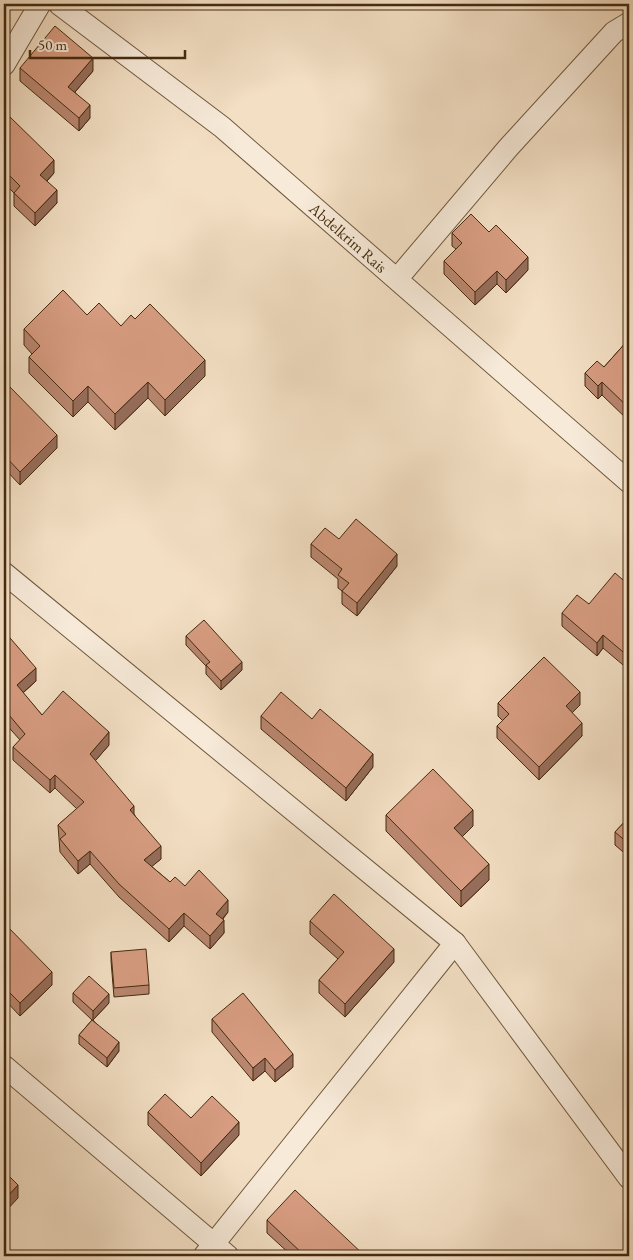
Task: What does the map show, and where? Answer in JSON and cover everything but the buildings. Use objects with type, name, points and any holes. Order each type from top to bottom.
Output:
[{"type":"street","points":[[4,65],[40,4]]},
{"type":"street","name":"Abdelkrim Rais","points":[[59,4],[222,127],[629,482]]},
{"type":"street","points":[[397,279],[534,120],[614,32],[629,22]]},
{"type":"street","points":[[4,573],[455,943],[629,1178]]},
{"type":"street","points":[[4,1066],[216,1252],[455,943]]}]
